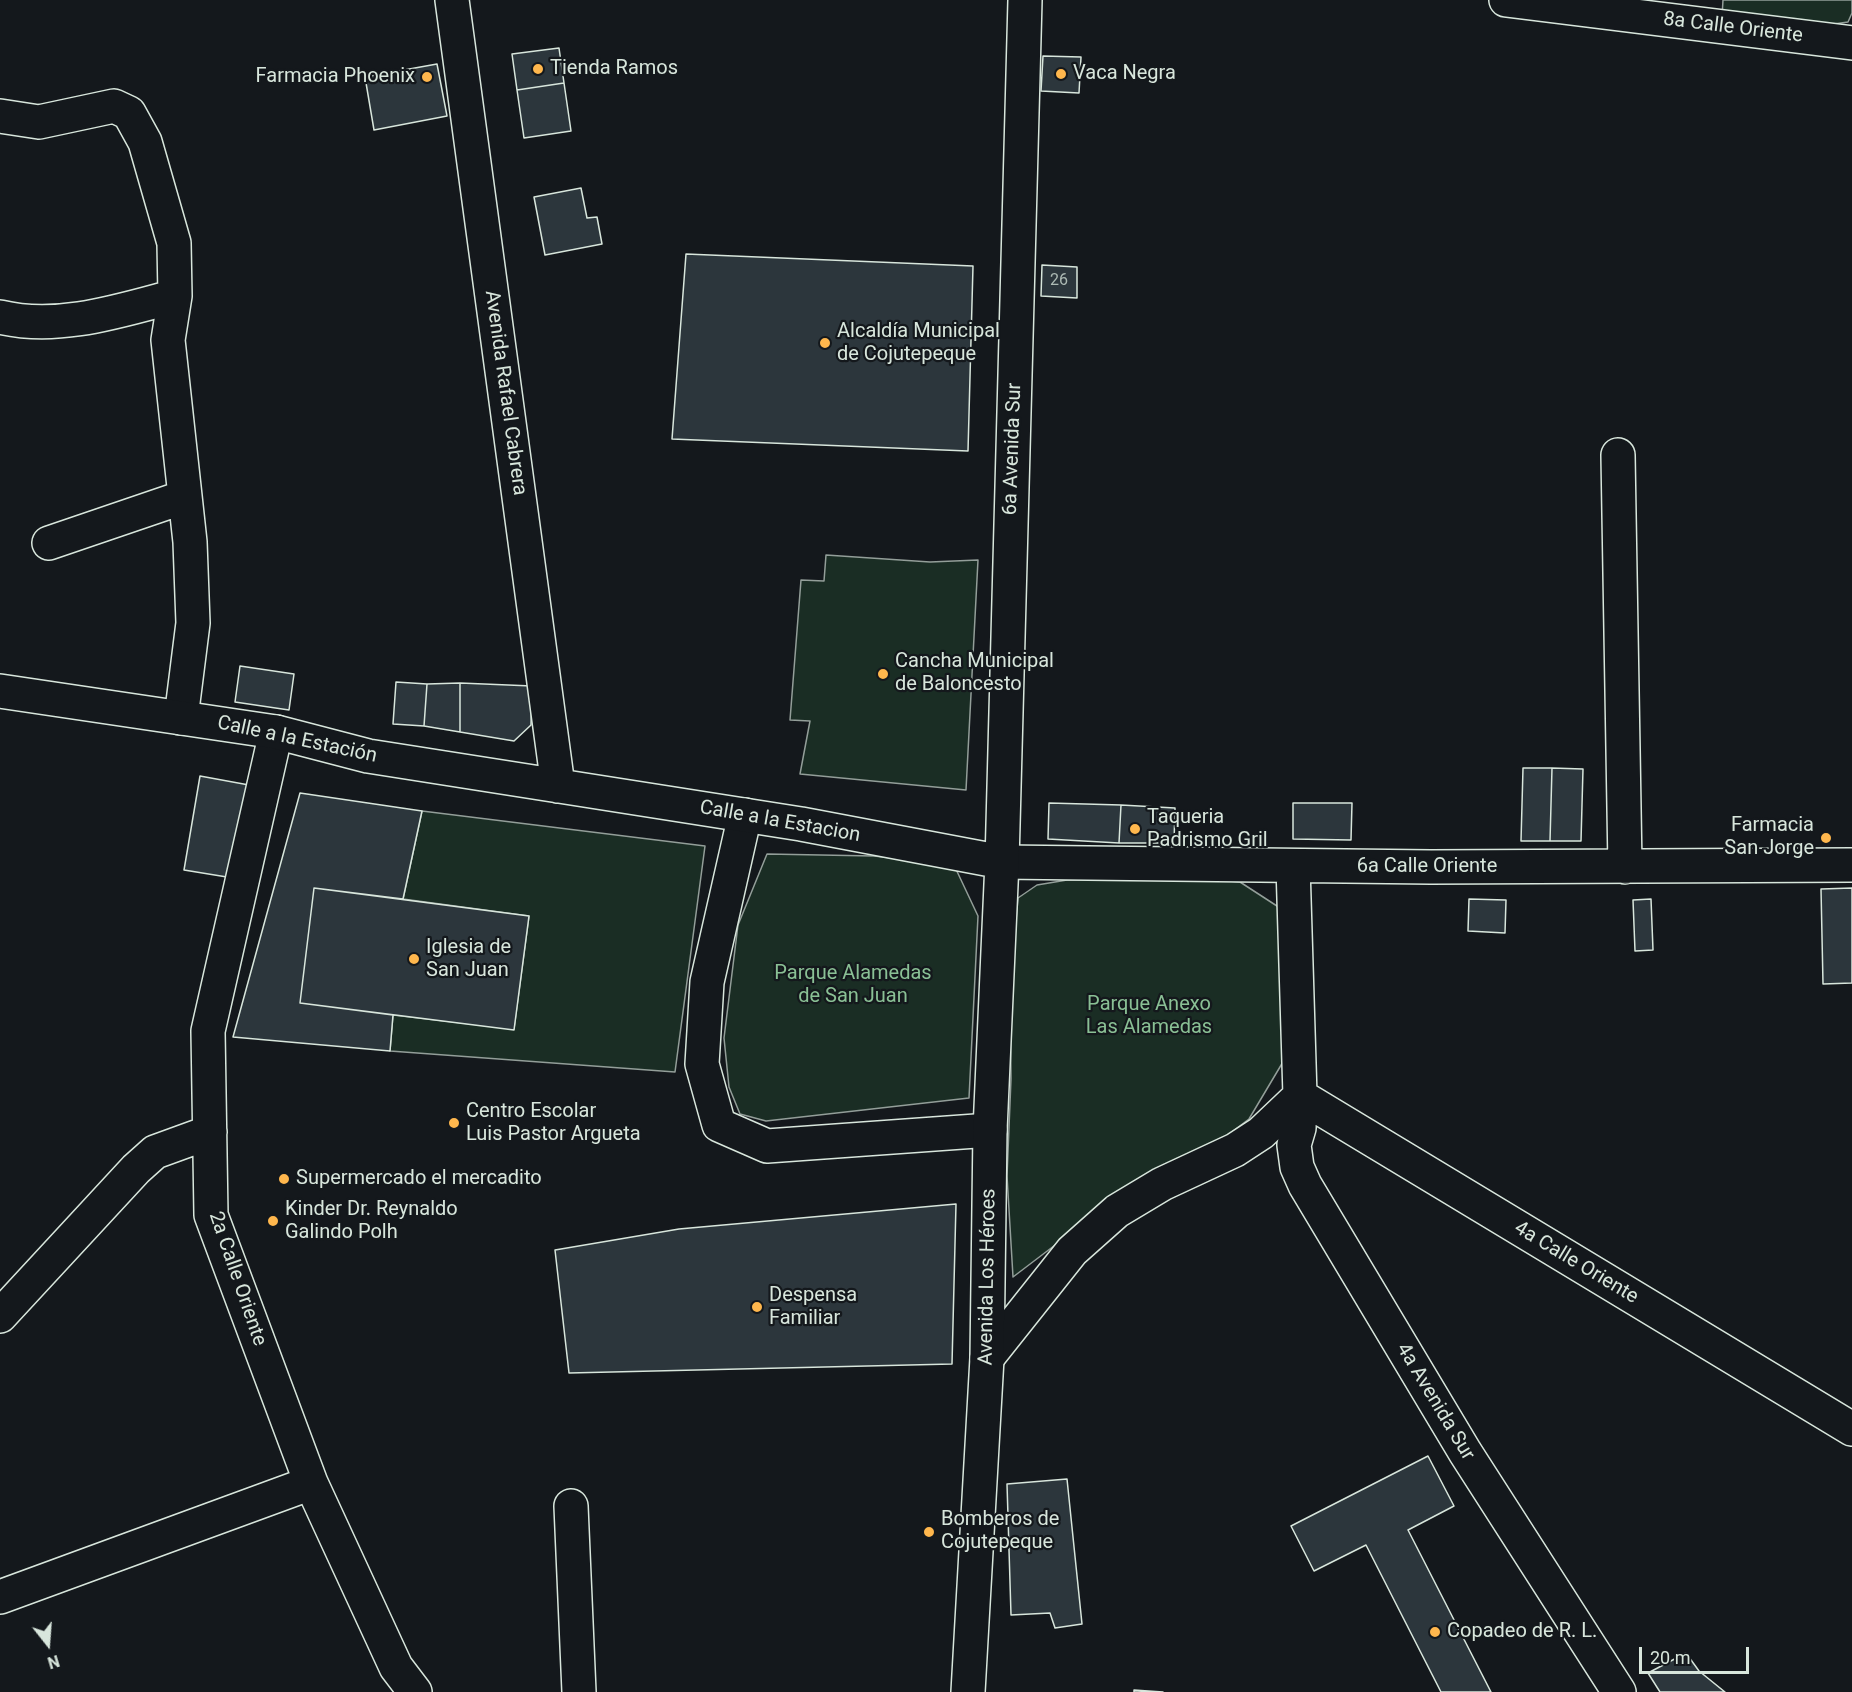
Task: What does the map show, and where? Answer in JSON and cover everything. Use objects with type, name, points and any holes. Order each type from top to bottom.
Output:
[{"type":"street","name":"Avenida Rafael Cabrera","points":[[452,0],[558,786]]},
{"type":"street","name":"6a Avenida Sur","points":[[1002,862],[1025,0]]},
{"type":"street","name":"8a Calle Oriente","points":[[1506,0],[1852,43]]},
{"type":"street","points":[[0,116],[39,122],[114,106],[129,113],[145,142],[174,243],[175,296],[168,340],[190,542],[193,623],[182,718]]},
{"type":"street","points":[[0,317],[12,320],[55,321],[99,316],[175,296]]},
{"type":"street","points":[[1618,455],[1625,867]]},
{"type":"street","points":[[49,543],[184,497]]},
{"type":"street","name":"Calle a la Estación","points":[[0,691],[276,732],[368,756],[558,786]]},
{"type":"street","name":"2a Calle Oriente","points":[[276,732],[208,1031],[211,1215],[311,1484],[396,1667],[415,1692]]},
{"type":"street","name":"Calle a la Estacion","points":[[558,786],[745,815],[1002,862]]},
{"type":"street","points":[[745,815],[707,982],[702,1064],[719,1125],[767,1146],[990,1130]]},
{"type":"street","name":"6a Calle Oriente","points":[[1002,862],[1293,866],[1852,865]]},
{"type":"street","name":"Avenida Los Héroes","points":[[968,1692],[987,1358],[990,1130],[1002,862]]},
{"type":"street","name":"4a Avenida Sur","points":[[1293,866],[1300,1096],[1299,1128],[1294,1145],[1297,1167],[1305,1185],[1465,1452],[1618,1692]]},
{"type":"street","points":[[987,1358],[1072,1251],[1117,1211],[1162,1184],[1235,1150],[1262,1133],[1300,1096]]},
{"type":"street","name":"4a Calle Oriente","points":[[1300,1096],[1852,1429]]},
{"type":"street","points":[[0,1316],[155,1152],[210,1132]]},
{"type":"street","points":[[0,1597],[311,1484]]},
{"type":"street","points":[[571,1506],[579,1692]]},
{"type":"green space","points":[[1723,0],[1852,0],[1852,13],[1848,22],[1827,25],[1722,17]]},
{"type":"green space","name":"Cancha Municipal de Baloncesto","points":[[826,555],[930,562],[978,560],[966,790],[800,774],[810,721],[790,720],[801,580],[824,581]]},
{"type":"green space","points":[[422,811],[705,846],[675,1072],[390,1051],[393,1015],[514,1029],[529,916],[403,899]]},
{"type":"green space","name":"Parque Alamedas de San Juan","points":[[767,854],[874,856],[954,865],[978,916],[969,1098],[766,1121],[740,1114],[729,1087],[724,1038],[738,925]]},
{"type":"green space","name":"Parque Anexo Las Alamedas","points":[[1176,876],[1240,882],[1297,919],[1299,1035],[1249,1119],[1204,1153],[1113,1201],[1013,1277],[1007,1176],[1011,1079],[1010,987],[1018,898],[1037,885],[1067,880]]},
{"type":"building","name":"Tienda Ramos","points":[[559,48],[564,83],[517,90],[512,54]]},
{"type":"building","name":"Vaca Negra","points":[[1043,56],[1081,57],[1079,93],[1041,91]]},
{"type":"building","points":[[437,64],[447,116],[374,130],[365,77]]},
{"type":"building","points":[[564,83],[571,131],[524,138],[517,90]]},
{"type":"building","points":[[581,188],[587,218],[597,217],[602,244],[545,255],[534,197]]},
{"type":"building","name":"Alcaldía Municipal de Cojutepeque","points":[[686,254],[973,266],[968,451],[672,439]]},
{"type":"building","points":[[1042,265],[1077,267],[1077,298],[1041,296]]},
{"type":"building","points":[[240,666],[294,674],[289,710],[235,702]]},
{"type":"building","points":[[396,682],[427,684],[424,726],[393,724]]},
{"type":"building","points":[[460,683],[532,686],[531,725],[514,741],[460,732]]},
{"type":"building","points":[[460,683],[460,732],[424,726],[427,684]]},
{"type":"building","points":[[1523,768],[1552,768],[1550,841],[1521,841]]},
{"type":"building","points":[[1552,768],[1583,769],[1581,841],[1550,841]]},
{"type":"building","points":[[200,776],[249,785],[233,878],[184,870]]},
{"type":"building","points":[[300,793],[422,811],[403,899],[314,888],[300,1003],[393,1015],[390,1051],[233,1037]]},
{"type":"building","points":[[1049,803],[1121,805],[1119,843],[1048,839]]},
{"type":"building","points":[[1293,803],[1352,803],[1351,840],[1293,839]]},
{"type":"building","points":[[1121,805],[1175,808],[1174,843],[1119,843]]},
{"type":"building","name":"Iglesia de San Juan","points":[[314,888],[529,916],[514,1030],[300,1003]]},
{"type":"building","points":[[1852,888],[1852,983],[1823,984],[1821,889]]},
{"type":"building","points":[[1469,899],[1506,900],[1505,933],[1468,931]]},
{"type":"building","points":[[1651,899],[1653,950],[1635,951],[1633,900]]},
{"type":"building","name":"Despensa Familiar","points":[[956,1204],[952,1364],[569,1373],[555,1250],[679,1229]]},
{"type":"building","name":"Copadeo de R. L.","points":[[1428,1456],[1454,1506],[1408,1530],[1491,1692],[1441,1692],[1366,1545],[1314,1571],[1291,1526]]},
{"type":"building","points":[[1067,1479],[1082,1624],[1055,1628],[1050,1613],[1011,1615],[1007,1484]]},
{"type":"building","points":[[1686,1653],[1699,1671],[1725,1692],[1660,1692],[1648,1673]]},
{"type":"building","points":[[1134,1690],[1163,1692],[1134,1692]]},
{"type":"place","name":"Tienda Ramos","points":[[538,69]]},
{"type":"place","name":"Vaca Negra","points":[[1061,74]]},
{"type":"place","name":"Farmacia Phoenix","points":[[427,77]]},
{"type":"place","name":"Alcaldía Municipal de Cojutepeque","points":[[825,343]]},
{"type":"place","name":"Cancha Municipal de Baloncesto","points":[[883,674]]},
{"type":"place","name":"Taqueria Padrismo Gril","points":[[1135,829]]},
{"type":"place","name":"Farmacia San Jorge","points":[[1826,838]]},
{"type":"place","name":"Iglesia de San Juan","points":[[414,959]]},
{"type":"place","name":"Centro Escolar Luis Pastor Argueta","points":[[454,1123]]},
{"type":"place","name":"Supermercado el mercadito","points":[[284,1179]]},
{"type":"place","name":"Kinder Dr. Reynaldo Galindo Polh","points":[[273,1221]]},
{"type":"place","name":"Despensa Familiar","points":[[757,1307]]},
{"type":"place","name":"Bomberos de Cojutepeque","points":[[929,1532]]},
{"type":"place","name":"Copadeo de R. L.","points":[[1435,1632]]}]
